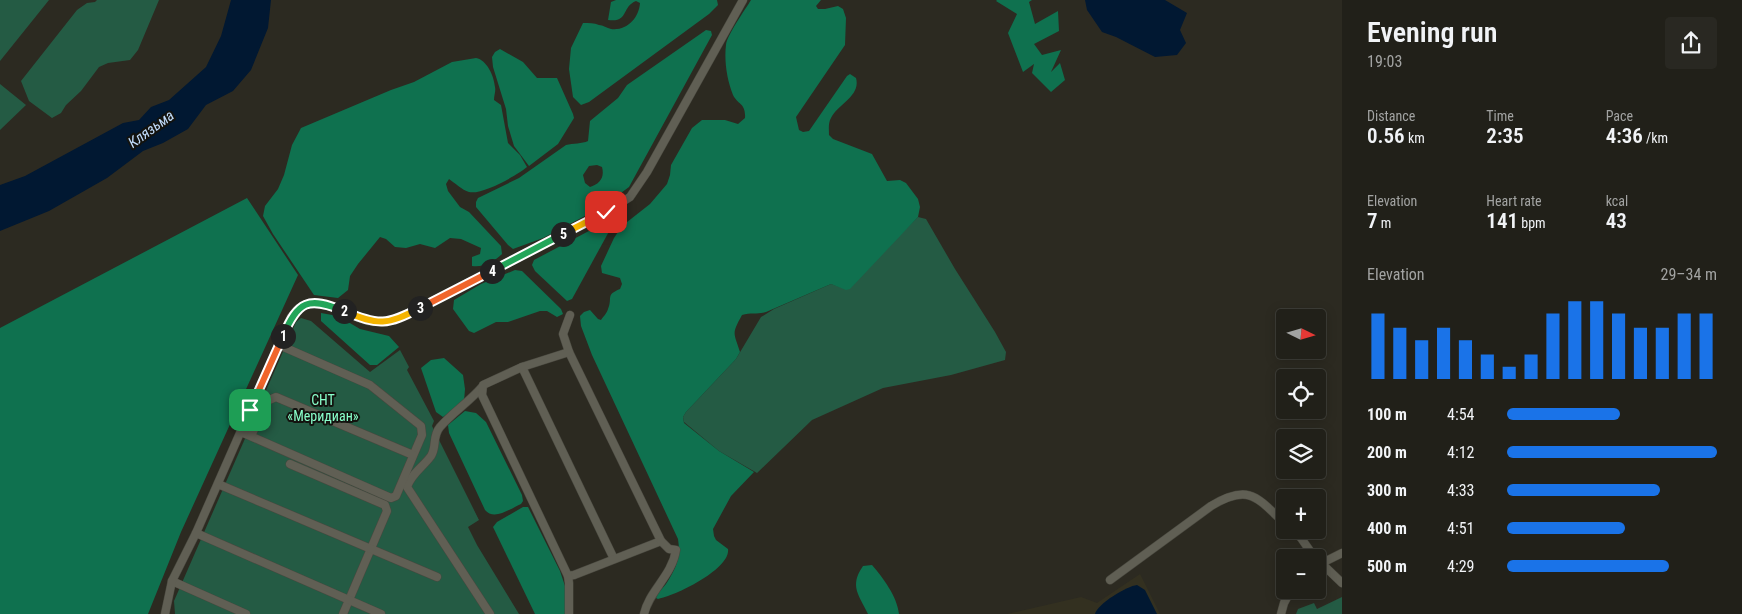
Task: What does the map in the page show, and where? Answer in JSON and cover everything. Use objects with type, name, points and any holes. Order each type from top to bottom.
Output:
[{"type":"street","points":[[165,614],[172,582],[196,533],[291,317],[300,306],[315,303],[339,309],[368,321],[388,322],[515,259],[630,198],[647,172],[743,0]]},
{"type":"street","points":[[570,315],[563,334],[569,352],[661,541],[669,549],[676,550],[668,574],[646,607],[644,614]]},
{"type":"street","points":[[240,432],[391,498],[396,496],[422,435],[421,426],[376,389],[358,379],[278,346]]},
{"type":"street","points":[[490,614],[407,487],[410,479],[430,457],[435,448],[435,434],[439,428],[472,399],[483,386],[522,367],[569,352]]},
{"type":"street","points":[[522,367],[614,559]]},
{"type":"street","points":[[483,386],[482,395],[568,576],[569,614]]},
{"type":"street","points":[[251,436],[267,401],[270,398],[276,397],[413,455]]},
{"type":"street","points":[[290,464],[385,505],[387,511],[343,614]]},
{"type":"street","points":[[218,484],[437,577]]},
{"type":"street","points":[[1110,580],[1226,497],[1236,494],[1248,495],[1259,499],[1276,515]]},
{"type":"street","points":[[196,533],[381,614]]},
{"type":"street","points":[[568,576],[661,541]]},
{"type":"street","points":[[1326,559],[1342,554]]},
{"type":"street","points":[[1326,568],[1342,583]]},
{"type":"street","points":[[172,582],[246,614]]},
{"type":"street","points":[[1281,614],[1286,599]]},
{"type":"shaded area","points":[[1140,574],[1160,614],[1007,614],[1081,597],[1097,603]]},
{"type":"green space","points":[[0,0],[49,0],[0,61]]},
{"type":"green space","points":[[97,0],[159,0],[138,50],[130,60],[108,63],[99,67],[61,113],[52,118],[29,101],[21,81],[77,10],[87,3]]},
{"type":"green space","points":[[616,0],[717,0],[718,5],[709,14],[589,102],[581,105],[573,97],[569,69],[571,48],[583,23],[593,23],[617,29],[627,26],[635,18],[640,3],[636,1],[628,7],[622,17],[608,20],[611,2]]},
{"type":"green space","points":[[751,0],[821,0],[816,6],[818,9],[838,6],[843,9],[846,18],[845,45],[796,117],[799,130],[803,132],[809,131],[850,74],[856,78],[855,90],[831,118],[829,135],[833,139],[872,154],[887,181],[900,180],[906,183],[918,199],[920,207],[918,217],[850,289],[846,290],[831,284],[766,312],[742,315],[735,330],[735,337],[740,352],[736,359],[683,417],[684,423],[719,451],[754,472],[731,496],[713,529],[716,540],[728,549],[727,557],[721,565],[712,573],[677,593],[658,599],[656,598],[659,592],[670,578],[677,563],[679,552],[678,539],[592,355],[581,326],[580,316],[590,310],[601,320],[607,312],[612,293],[620,289],[622,284],[620,278],[602,273],[601,266],[614,238],[622,226],[650,204],[667,184],[671,165],[692,128],[702,120],[725,120],[738,124],[745,118],[744,109],[733,95],[729,83],[725,51],[729,35]]},
{"type":"green space","points":[[997,0],[1032,0],[1029,2],[1035,24],[1058,11],[1059,31],[1034,44],[1042,55],[1061,50],[1051,72],[1060,63],[1065,80],[1051,92],[1032,73],[1034,64],[1023,72],[1008,33],[1017,14]]},
{"type":"green space","points":[[706,30],[711,31],[712,35],[629,187],[602,207],[543,238],[513,249],[476,207],[478,198],[519,178],[566,145],[588,141],[590,121],[618,98],[627,85]],"holes":[[[597,165],[602,167],[603,174],[599,182],[590,187],[585,183],[583,175],[589,166]]]},
{"type":"green space","points":[[500,49],[523,62],[537,78],[557,78],[574,118],[558,144],[529,166],[514,146],[508,126],[506,109],[493,67],[492,57]]},
{"type":"green space","points":[[476,58],[487,65],[491,74],[495,89],[494,100],[501,105],[508,143],[520,155],[527,167],[499,184],[482,191],[466,191],[449,179],[446,184],[448,191],[460,207],[469,212],[501,246],[502,254],[488,263],[472,266],[472,257],[480,254],[481,248],[461,239],[450,238],[435,248],[420,244],[406,248],[395,247],[386,239],[380,237],[350,276],[348,290],[338,298],[314,295],[263,216],[265,206],[278,189],[292,145],[301,128],[414,82],[452,62]]},
{"type":"green space","points":[[0,84],[26,105],[0,130]]},
{"type":"green space","points":[[247,198],[298,275],[181,532],[148,614],[0,614],[0,328]]},
{"type":"green space","points":[[918,217],[926,219],[995,332],[1006,352],[1005,360],[951,375],[883,388],[812,420],[757,473],[719,451],[684,422],[683,417],[686,412],[736,359],[761,317],[774,309],[831,284],[846,289]]},
{"type":"green space","points":[[609,222],[612,226],[572,299],[567,301],[535,271],[532,265],[534,260]]},
{"type":"green space","points":[[515,270],[522,271],[561,309],[563,314],[557,317],[547,311],[540,311],[508,322],[496,322],[474,333],[469,331],[453,309],[454,300],[481,284]]},
{"type":"green space","points":[[321,313],[338,316],[360,329],[389,336],[399,347],[377,365],[370,365],[321,321]]},
{"type":"green space","name":"СНТ «Меридиан»","points":[[301,318],[311,321],[370,372],[400,350],[409,367],[407,370],[434,421],[432,426],[479,520],[468,527],[519,614],[175,614],[174,601],[296,322]]},
{"type":"green space","points":[[444,358],[463,375],[465,389],[464,401],[443,417],[436,412],[421,368],[431,360]]},
{"type":"green space","points":[[465,411],[476,413],[486,422],[522,495],[523,501],[521,504],[497,514],[489,513],[485,510],[449,433],[448,425]]},
{"type":"green space","points":[[523,507],[528,507],[560,571],[566,589],[566,614],[535,614],[493,527],[497,522]]},
{"type":"green space","points":[[872,565],[885,581],[898,607],[899,614],[868,614],[856,585],[863,566]]},
{"type":"green space","points":[[1342,597],[1342,614],[1296,614],[1298,609],[1314,603],[1317,609]]},
{"type":"water","name":"Клязьма","points":[[231,0],[271,0],[268,28],[251,70],[233,91],[206,105],[188,129],[163,143],[143,151],[107,178],[49,211],[0,231],[0,185],[25,176],[123,123],[139,120],[151,107],[169,100],[206,67],[221,36]]},
{"type":"water","points":[[1085,0],[1165,0],[1187,13],[1180,30],[1186,43],[1177,55],[1155,57],[1102,32],[1087,10]]},
{"type":"water","points":[[1137,585],[1145,590],[1157,614],[1095,614],[1101,605],[1113,596]]},
{"type":"route","points":[[250,410],[291,317],[300,306],[315,303],[339,309],[368,321],[388,322],[606,212]]}]
